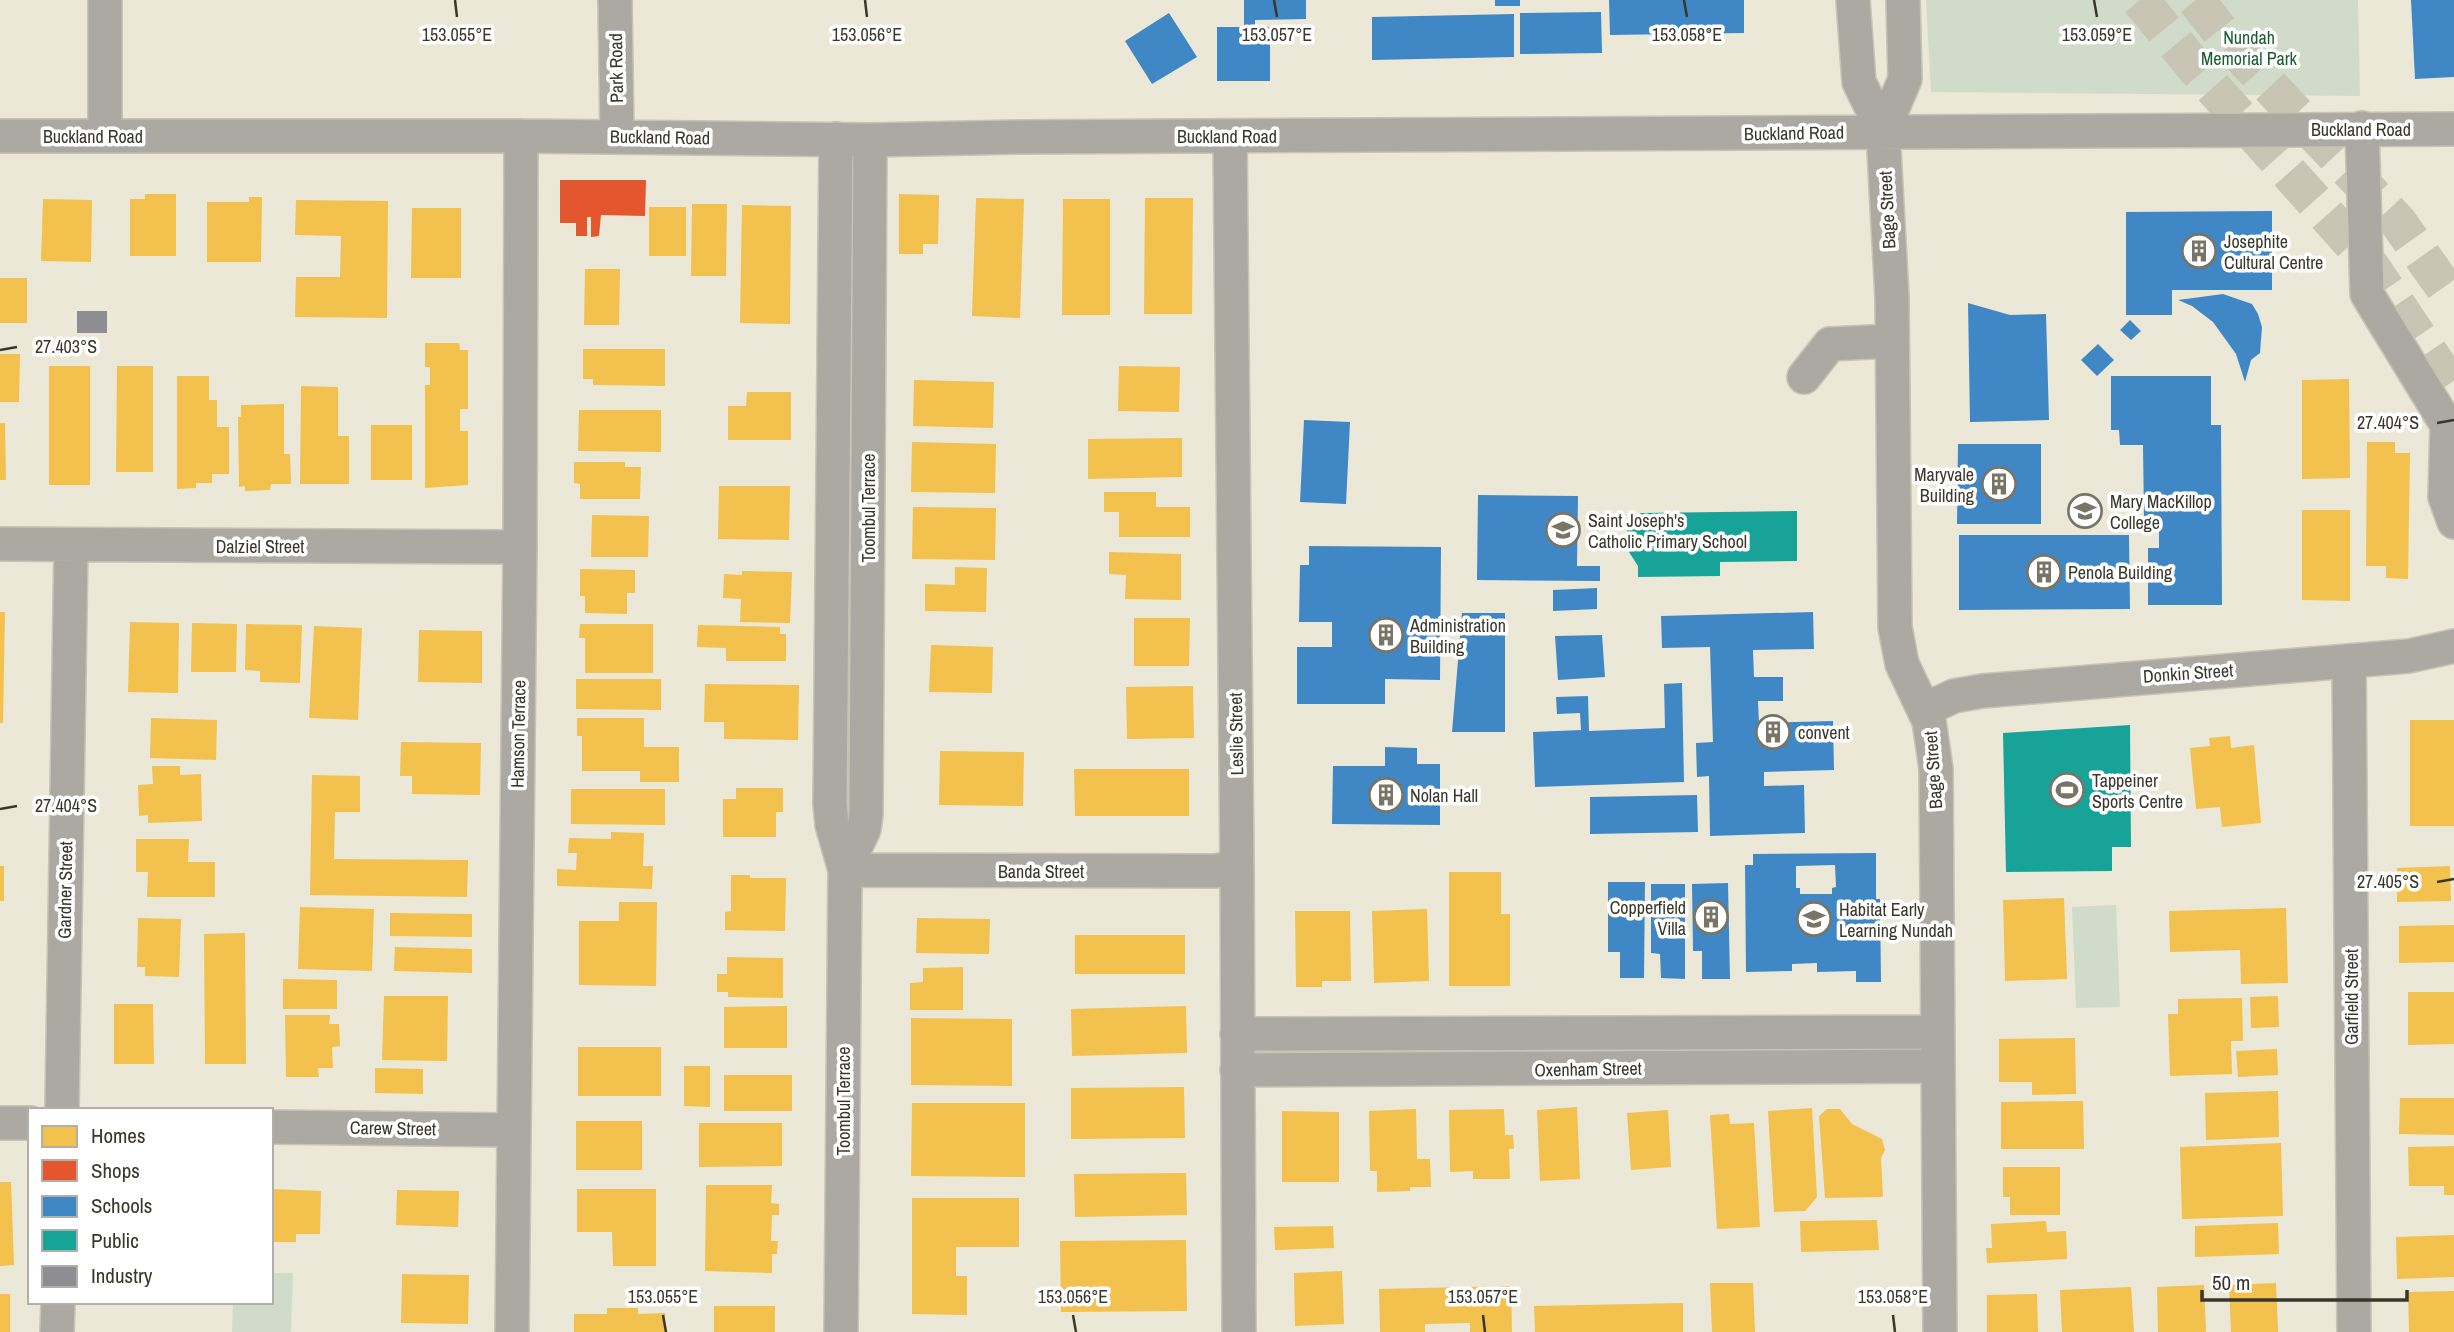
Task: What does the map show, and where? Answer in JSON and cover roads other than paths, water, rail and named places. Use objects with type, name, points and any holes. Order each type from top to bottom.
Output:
[{"type":"street","points":[[105,0],[105,135]]},
{"type":"street","name":"Park Road","points":[[615,0],[617,137]]},
{"type":"street","name":"Bage Street","points":[[1853,0],[1859,82],[1883,131],[1892,298],[1895,627],[1902,664],[1933,736],[1936,769],[1940,1332]]},
{"type":"street","name":"Bage Street","points":[[1883,131],[1905,79],[1903,0]]},
{"type":"street","points":[[2362,128],[2367,294],[2450,422],[2445,496],[2454,522]]},
{"type":"street","name":"Buckland Road","points":[[0,135],[870,140],[2454,129]]},
{"type":"street","name":"Hamson Terrace","points":[[512,1332],[521,136]]},
{"type":"street","name":"Leslie Street","points":[[1230,136],[1239,1332]]},
{"type":"street","name":"Toombul Terrace","points":[[836,139],[830,804],[832,825],[845,870],[841,1332]]},
{"type":"street","name":"Toombul Terrace","points":[[845,870],[864,829],[866,814],[870,140]]},
{"type":"street","points":[[1804,377],[1830,344],[1892,341]]},
{"type":"street","name":"Dalziel Street","points":[[0,544],[520,547]]},
{"type":"street","name":"Gardner Street","points":[[62,1108],[71,545]]},
{"type":"street","name":"Donkin Street","points":[[1924,710],[1954,696],[1982,691],[2409,656],[2454,646]]},
{"type":"street","name":"Garfield Street","points":[[2349,661],[2354,1332]]},
{"type":"street","name":"Banda Street","points":[[845,870],[1204,871],[1237,866]]},
{"type":"street","name":"Oxenham Street","points":[[1237,1034],[1938,1032]]},
{"type":"street","name":"Oxenham Street","points":[[1237,1070],[1324,1072],[1938,1066]]},
{"type":"street","points":[[0,1123],[28,1123]]},
{"type":"street","name":"Carew Street","points":[[273,1127],[514,1130]]},
{"type":"street","points":[[57,1332],[58,1304]]},
{"type":"tunnel","points":[[2140,0],[2198,71],[2365,258],[2454,390]]},
{"type":"tunnel","points":[[2196,0],[2231,45],[2398,222],[2454,301]]},
{"type":"place","name":"Josephite Cultural Centre","points":[[2199,251]]},
{"type":"place","name":"Maryvale Building","points":[[1999,484]]},
{"type":"place","name":"Mary MacKillop College","points":[[2085,511]]},
{"type":"place","name":"Saint Joseph's Catholic Primary School","points":[[1563,530]]},
{"type":"place","name":"Penola Building","points":[[2044,572]]},
{"type":"place","name":"Administration Building","points":[[1386,635]]},
{"type":"place","name":"convent","points":[[1773,732]]},
{"type":"place","name":"Tappeiner Sports Centre","points":[[2067,790]]},
{"type":"place","name":"Nolan Hall","points":[[1386,795]]},
{"type":"place","name":"Copperfield Villa","points":[[1711,917]]},
{"type":"place","name":"Habitat Early Learning Nundah","points":[[1814,919]]},
{"type":"park label","name":"Nundah Memorial Park","points":[[2249,47]]}]
